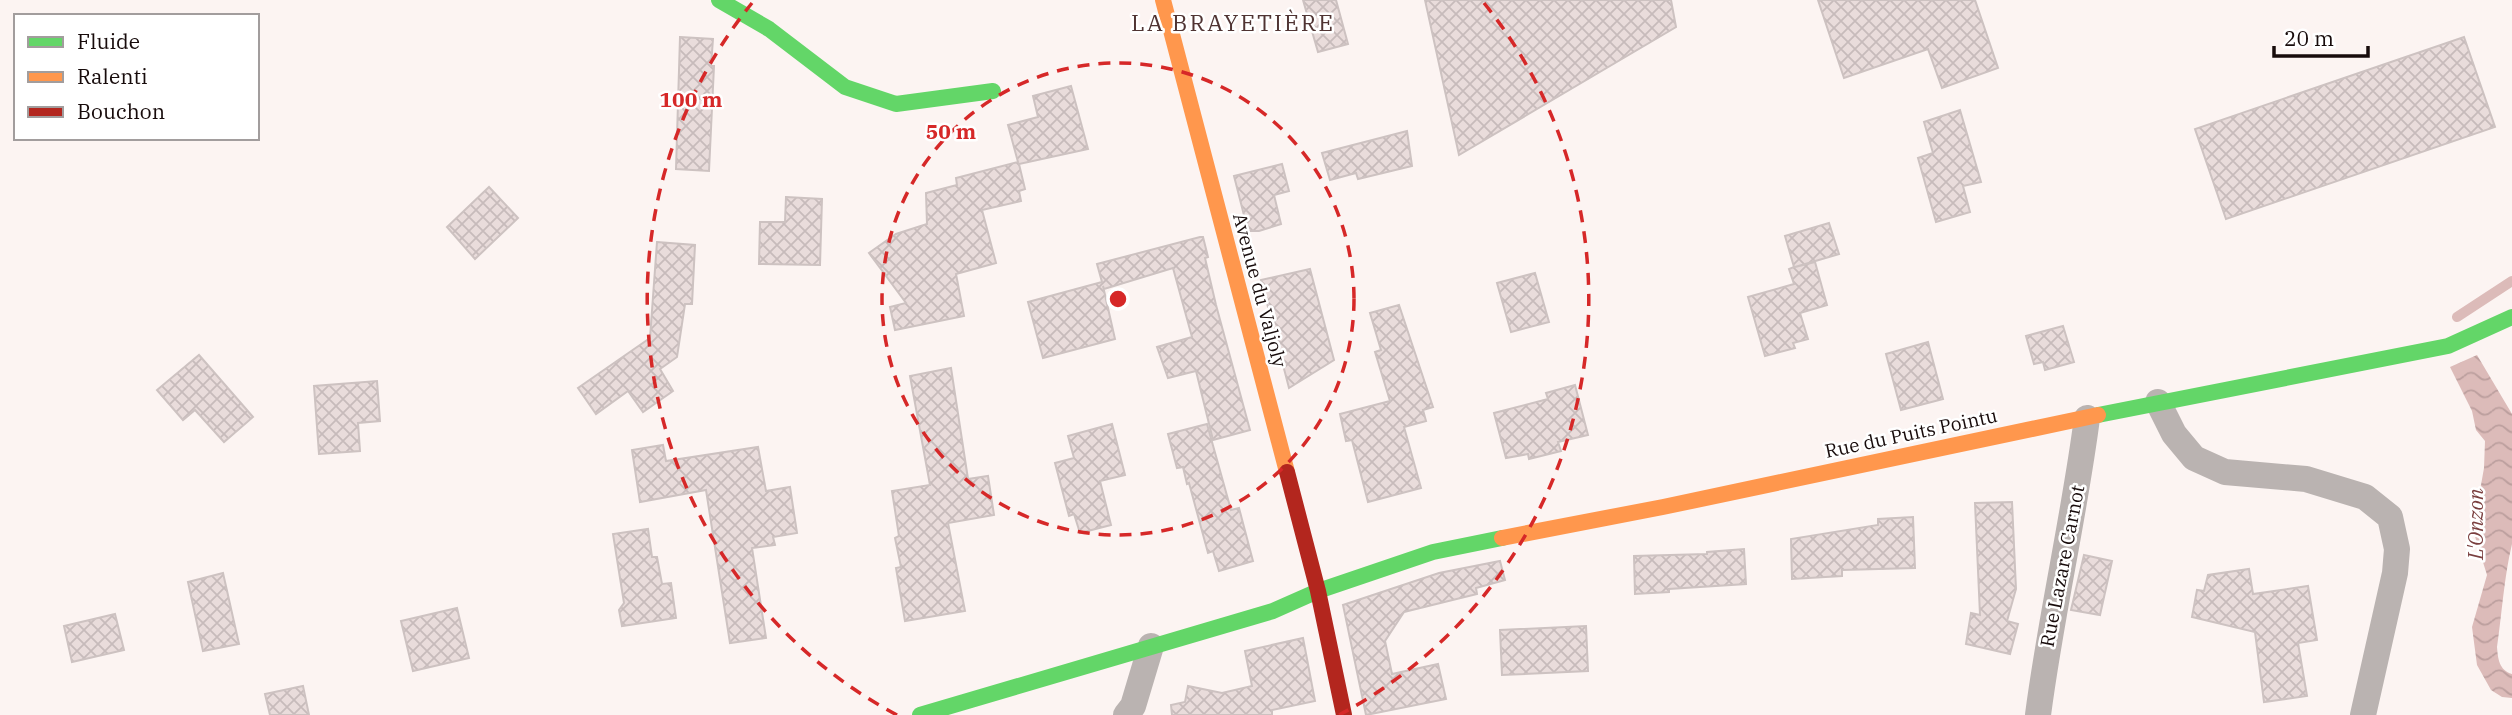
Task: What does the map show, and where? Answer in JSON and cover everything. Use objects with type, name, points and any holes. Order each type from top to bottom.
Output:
[{"type":"street","points":[[719,0],[769,29],[845,87],[896,104],[993,91]]},
{"type":"street","name":"Avenue du Valjoly","points":[[1163,0],[1318,591],[1344,715]]},
{"type":"street","name":"Rue du Puits Pointu","points":[[920,715],[1273,611],[1318,591],[1433,552],[2158,402],[2448,346],[2512,317]]},
{"type":"street","points":[[2158,402],[2174,434],[2194,458],[2225,472],[2306,479],[2365,497],[2390,517],[2397,549],[2395,573],[2363,715]]},
{"type":"street","name":"Rue Lazare Carnot","points":[[2038,715],[2048,639],[2077,493],[2087,418]]},
{"type":"street","points":[[1126,715],[1133,706],[1151,646]]},
{"type":"water","points":[[2477,355],[2512,414],[2512,544],[2497,647],[2502,667],[2512,674],[2512,698],[2502,697],[2491,690],[2477,665],[2472,627],[2487,575],[2473,530],[2484,468],[2485,441],[2476,430],[2472,411],[2450,367]]},
{"type":"building","points":[[1303,0],[1336,0],[1348,44],[1318,52]]},
{"type":"building","points":[[1425,0],[1671,0],[1676,27],[1459,155]]},
{"type":"building","points":[[1818,0],[1975,0],[1998,68],[1942,88],[1928,49],[1844,78]]},
{"type":"building","points":[[680,37],[713,39],[709,171],[676,169]]},
{"type":"building","points":[[2464,37],[2495,127],[2226,219],[2195,129]]},
{"type":"building","points":[[1071,86],[1088,149],[1019,164],[1025,189],[1019,191],[1021,201],[982,210],[996,263],[956,274],[964,316],[895,330],[890,307],[906,303],[869,253],[896,234],[927,224],[926,193],[957,185],[956,178],[1018,162],[1008,125],[1038,117],[1033,96]]},
{"type":"building","points":[[1960,110],[1981,182],[1963,186],[1970,212],[1936,222],[1918,158],[1933,153],[1924,122]]},
{"type":"building","points":[[1407,131],[1412,166],[1358,179],[1356,173],[1330,180],[1322,153]]},
{"type":"building","points":[[1282,164],[1289,191],[1274,195],[1281,224],[1259,231],[1248,231],[1234,176]]},
{"type":"building","points":[[489,187],[518,218],[475,259],[447,227]]},
{"type":"building","points":[[786,197],[822,199],[820,265],[759,264],[760,222],[785,222]]},
{"type":"building","points":[[1829,223],[1839,254],[1795,267],[1815,262],[1827,305],[1800,313],[1808,339],[1793,343],[1795,348],[1765,356],[1748,297],[1794,284],[1789,269],[1794,267],[1785,236]]},
{"type":"building","points":[[1203,237],[1216,305],[1250,430],[1213,440],[1196,371],[1168,378],[1157,347],[1192,337],[1173,268],[1104,289],[1103,286],[1115,339],[1043,358],[1028,302],[1102,282],[1097,264]]},
{"type":"building","points":[[657,242],[695,245],[692,304],[685,304],[677,357],[660,369],[673,391],[643,412],[628,391],[596,414],[578,388],[650,338]]},
{"type":"building","points":[[1310,269],[1334,360],[1289,388],[1261,280]]},
{"type":"building","points":[[1535,273],[1549,322],[1511,332],[1497,283]]},
{"type":"building","points":[[1399,305],[1433,407],[1423,410],[1426,421],[1404,427],[1421,488],[1368,502],[1352,440],[1346,441],[1340,414],[1390,401],[1375,352],[1381,350],[1370,313]]},
{"type":"building","points":[[2063,326],[2074,362],[2045,370],[2043,362],[2034,364],[2026,336]]},
{"type":"building","points":[[1928,342],[1943,399],[1901,410],[1886,354]]},
{"type":"building","points":[[199,355],[253,417],[224,442],[195,410],[183,420],[157,390]]},
{"type":"building","points":[[951,368],[968,479],[988,476],[994,515],[948,523],[965,611],[905,621],[896,568],[901,567],[895,538],[899,536],[892,491],[930,485],[910,376]]},
{"type":"building","points":[[377,381],[380,421],[358,423],[360,451],[319,454],[314,386]]},
{"type":"building","points":[[1575,385],[1588,435],[1558,442],[1561,451],[1529,459],[1528,454],[1506,458],[1494,413],[1548,399],[1546,393]]},
{"type":"building","points":[[1112,424],[1125,475],[1100,481],[1111,525],[1080,533],[1074,514],[1069,516],[1055,463],[1074,458],[1068,436]]},
{"type":"building","points":[[1207,424],[1231,510],[1239,508],[1253,561],[1219,571],[1213,551],[1208,553],[1189,483],[1187,484],[1183,467],[1177,468],[1168,434]]},
{"type":"building","points":[[663,445],[666,461],[758,447],[766,491],[790,487],[797,533],[773,537],[775,545],[752,548],[766,638],[730,643],[706,490],[640,502],[632,450]]},
{"type":"building","points":[[2012,502],[2016,589],[2007,621],[2018,624],[2010,654],[1966,644],[1971,613],[1980,615],[1975,503]]},
{"type":"building","points":[[1913,517],[1915,568],[1842,570],[1842,576],[1792,579],[1791,539],[1878,525],[1878,519]]},
{"type":"building","points":[[648,529],[652,557],[657,557],[662,584],[671,583],[676,618],[622,626],[619,610],[624,603],[613,534]]},
{"type":"building","points":[[1744,549],[1746,584],[1635,594],[1634,556],[1707,554]]},
{"type":"building","points":[[2084,555],[2112,561],[2100,615],[2071,610]]},
{"type":"building","points":[[1500,561],[1505,580],[1476,588],[1477,594],[1404,612],[1385,641],[1392,674],[1438,664],[1446,699],[1366,715],[1343,605],[1439,573]]},
{"type":"building","points":[[2249,569],[2253,594],[2308,586],[2317,640],[2298,643],[2307,696],[2264,702],[2255,632],[2192,617],[2197,590],[2204,591],[2208,575]]},
{"type":"building","points":[[223,573],[239,644],[203,651],[188,582]]},
{"type":"building","points":[[457,608],[469,658],[413,671],[401,621]]},
{"type":"building","points":[[115,614],[124,650],[72,662],[64,626]]},
{"type":"building","points":[[1586,626],[1588,671],[1502,675],[1500,630]]},
{"type":"building","points":[[1303,638],[1315,701],[1272,710],[1272,715],[1172,715],[1171,705],[1185,702],[1188,686],[1222,693],[1252,686],[1245,651]]},
{"type":"building","points":[[303,686],[309,715],[270,715],[265,694]]},
{"type":"waterway","name":"L'Onzon","points":[[2457,317],[2512,281]]},
{"type":"traffic: fast","points":[[719,0],[769,29],[845,87],[896,104],[993,91]]},
{"type":"traffic: fast","points":[[2098,415],[2448,346],[2512,317]]},
{"type":"traffic: fast","points":[[920,715],[1273,611],[1318,591],[1433,552],[1502,538]]},
{"type":"traffic: slow","points":[[1163,0],[1287,472]]},
{"type":"traffic: slow","points":[[1502,538],[1663,507],[2098,415]]},
{"type":"traffic: jam","points":[[1287,472],[1318,591],[1344,715]]},
{"type":"district","name":"LA BRAYETIÈRE","points":[[1233,22]]}]
